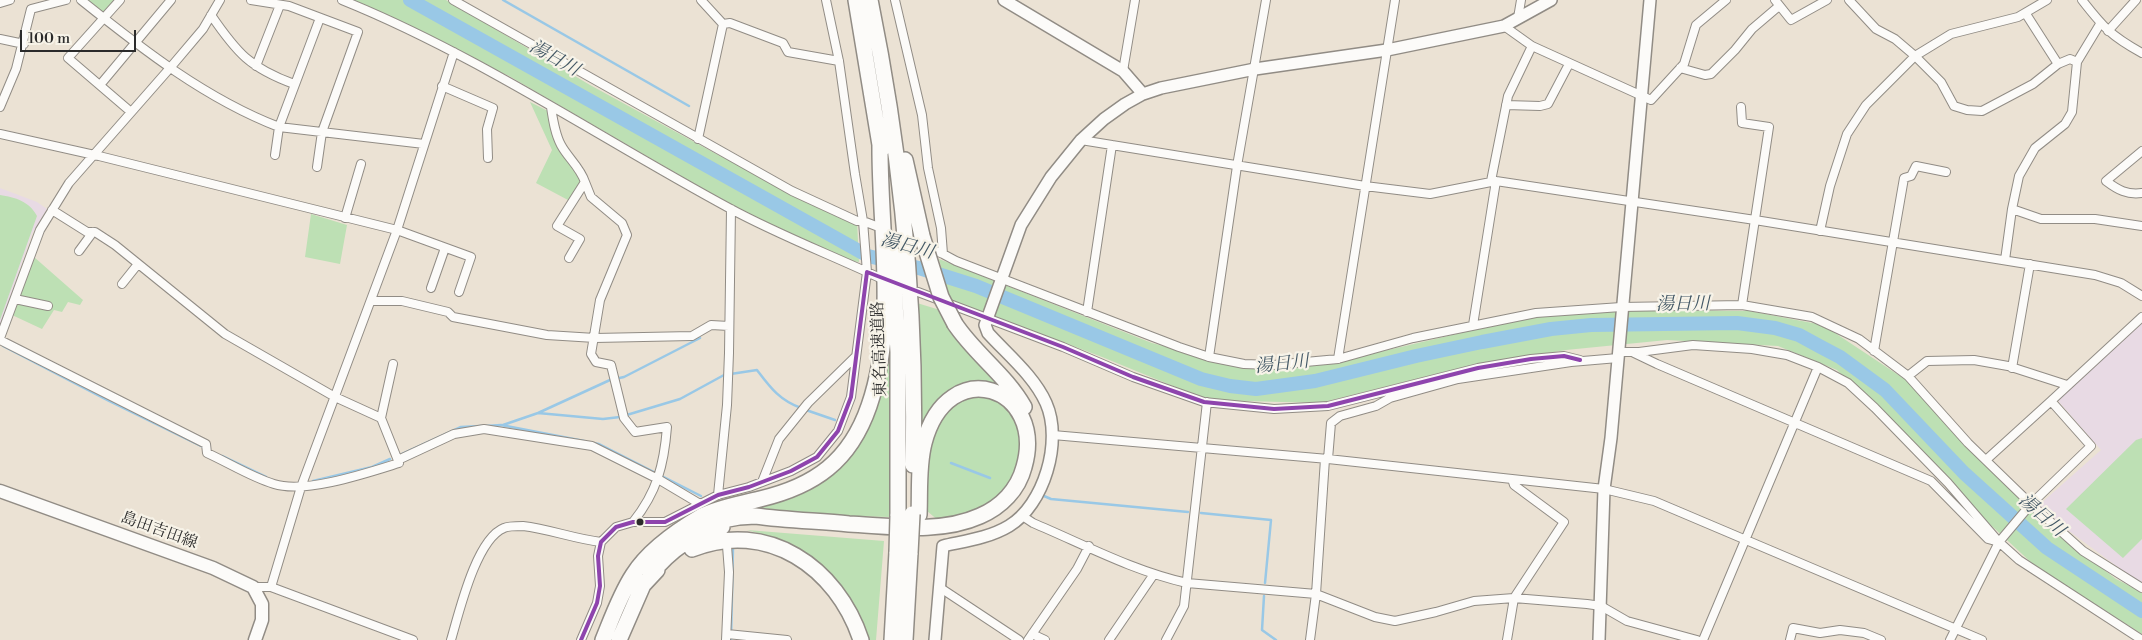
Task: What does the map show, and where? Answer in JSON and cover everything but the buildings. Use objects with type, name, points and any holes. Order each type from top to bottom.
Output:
[{"type":"highway","name":"東名高速道路","points":[[865,1],[880,142],[898,236],[897,282],[913,376],[905,640]]},
{"type":"highway","points":[[603,640],[622,595],[634,573],[668,540],[712,512],[782,493],[810,482],[830,468],[847,450],[870,405],[878,368],[884,305],[897,282],[898,236],[910,186],[899,126],[865,1]]},
{"type":"highway","points":[[619,640],[627,619],[650,575],[662,560],[679,546],[716,528],[734,524],[770,524],[877,532],[934,533],[977,524],[1005,508],[1019,494],[1031,469],[1034,453],[1031,426],[1024,408],[1016,394],[970,345],[955,324],[941,297],[898,236]]},
{"type":"highway","points":[[678,533],[710,521],[739,517],[903,527],[938,526],[963,522],[979,516],[992,510],[1011,493],[1022,475],[1027,455],[1027,441],[1023,421],[1013,405],[1005,397],[987,390],[968,390],[949,399],[938,410],[924,443],[909,515]]},
{"type":"highway","points":[[650,575],[679,555],[708,542],[741,539],[772,545],[798,557],[821,575],[843,601],[861,640]]},
{"type":"highway","name":"東名高速道路","points":[[892,640],[907,553]]},
{"type":"main road","name":"島田吉田線","points":[[0,491],[213,568],[253,587]]},
{"type":"main road","points":[[253,587],[262,604],[262,620],[255,640]]},
{"type":"street","points":[[0,3],[10,0]]},
{"type":"street","points":[[0,106],[16,69],[24,44],[31,9],[66,0]]},
{"type":"street","points":[[81,0],[170,68],[217,98],[257,119],[279,127],[424,144]]},
{"type":"street","points":[[120,0],[102,17],[68,58],[131,112]]},
{"type":"street","points":[[100,85],[171,0]]},
{"type":"street","points":[[220,0],[202,29],[170,68],[68,182],[40,230],[0,339],[273,484],[302,485],[366,474],[398,463],[398,460],[454,434],[484,429],[592,446],[658,479],[700,504]]},
{"type":"street","points":[[251,0],[289,6],[358,32],[322,132],[317,167]]},
{"type":"street","points":[[342,0],[378,14],[454,52],[731,209],[866,270],[986,319],[1062,346],[1133,377],[1207,402],[1274,409],[1328,406],[1478,368],[1531,359],[1564,356],[1580,360]]},
{"type":"street","points":[[453,0],[792,191],[857,221],[863,221],[944,254],[1001,280],[1209,356],[1244,364],[1274,365],[1338,359],[1413,338],[1473,324],[1536,313],[1621,307],[1742,304],[1812,316],[1858,339],[1908,376],[1968,444],[1986,460],[2029,506],[2082,551],[2142,588]]},
{"type":"street","points":[[702,0],[723,24]]},
{"type":"street","points":[[581,640],[584,637],[597,603],[600,586],[598,556],[602,542],[616,527],[633,522],[666,522],[718,495],[762,482],[817,457],[838,431],[851,397],[866,270],[865,234],[854,174],[839,61],[826,0]]},
{"type":"street","points":[[895,0],[922,115],[928,168],[944,254]]},
{"type":"street","points":[[1004,0],[1123,72],[1144,94]]},
{"type":"street","points":[[1123,72],[1135,0]]},
{"type":"street","points":[[1209,356],[1237,166],[1266,0]]},
{"type":"street","points":[[1338,359],[1395,0]]},
{"type":"street","points":[[1518,18],[1521,0]]},
{"type":"street","points":[[935,640],[943,546],[994,533],[1010,525],[1036,498],[1045,478],[1053,435],[1046,404],[1030,379],[988,333],[985,325],[1021,225],[1051,177],[1081,140],[1104,118],[1144,94],[1161,88],[1255,69],[1387,50],[1504,26],[1551,0]]},
{"type":"street","points":[[1599,640],[1604,488],[1650,0]]},
{"type":"street","points":[[1504,26],[1532,46],[1569,64],[1642,94],[1650,100],[1680,68],[1689,52],[1692,32],[1696,25],[1726,0]]},
{"type":"street","points":[[1680,68],[1705,75],[1711,74],[1736,50],[1752,29],[1777,3],[1791,20],[1826,0]]},
{"type":"street","points":[[1849,0],[1876,29],[1895,39],[1941,82],[1954,106],[1967,110],[1982,111],[1996,105],[2033,84],[2058,64],[2070,59],[2076,62]]},
{"type":"street","points":[[2082,0],[2100,24],[2116,38],[2142,52]]},
{"type":"street","points":[[2108,31],[2136,0]]},
{"type":"street","points":[[1820,231],[1830,186],[1848,134],[1866,105],[1915,56],[1951,34],[2026,14],[2044,1]]},
{"type":"street","points":[[256,66],[280,5]]},
{"type":"street","points":[[2026,14],[2058,64]]},
{"type":"street","points":[[211,15],[230,43],[256,66],[273,76],[294,84]]},
{"type":"street","points":[[275,155],[279,127],[320,18]]},
{"type":"street","points":[[723,24],[730,23],[783,43],[788,52],[839,61]]},
{"type":"street","points":[[698,139],[723,24]]},
{"type":"street","points":[[2005,260],[2019,176],[2035,148],[2065,124],[2072,112],[2076,62],[2100,24]]},
{"type":"street","points":[[0,39],[24,44]]},
{"type":"street","points":[[1473,324],[1506,105],[1508,96],[1532,46]]},
{"type":"street","points":[[270,587],[302,485],[397,230],[454,52]]},
{"type":"street","points":[[1506,105],[1540,106],[1548,104],[1569,64]]},
{"type":"street","points":[[442,86],[493,108],[486,129],[488,158]]},
{"type":"street","points":[[551,107],[561,145],[582,174],[590,197],[622,223],[627,235],[600,300],[591,354],[596,362],[611,365],[623,415],[635,432],[667,427],[665,453],[658,479],[646,506],[633,522]]},
{"type":"street","points":[[1741,107],[1742,123],[1769,127],[1742,304]]},
{"type":"street","points":[[0,134],[397,230],[471,257],[458,292]]},
{"type":"street","points":[[1081,140],[1365,186],[1430,194],[1494,181],[1755,220],[2095,275],[2121,283],[2142,296]]},
{"type":"street","points":[[1087,312],[1112,145]]},
{"type":"street","points":[[2142,151],[2106,181],[2124,192],[2132,194],[2142,193]]},
{"type":"street","points":[[345,218],[361,164]]},
{"type":"street","points":[[1874,351],[1904,178],[1911,176],[1916,166],[1946,172]]},
{"type":"street","points":[[569,258],[580,239],[557,226],[585,182]]},
{"type":"street","points":[[718,495],[728,380],[731,209]]},
{"type":"street","points":[[2012,209],[2041,219],[2095,219],[2142,226]]},
{"type":"street","points":[[52,210],[87,232],[93,232],[115,245],[225,334],[335,397],[381,418]]},
{"type":"street","points":[[79,251],[93,232]]},
{"type":"street","points":[[431,288],[445,248]]},
{"type":"street","points":[[122,284],[138,264]]},
{"type":"street","points":[[2012,368],[2030,264]]},
{"type":"street","points":[[15,298],[48,306]]},
{"type":"street","points":[[371,302],[402,301],[448,312],[453,317],[547,335],[595,338],[692,336],[711,325],[729,326]]},
{"type":"street","points":[[1986,460],[2142,317]]},
{"type":"street","points":[[1310,640],[1316,594],[1326,459],[1331,423],[1340,416],[1376,406],[1390,398],[1458,379],[1618,354],[1693,345],[1719,346],[1787,355],[1818,367],[1848,383],[1948,483],[2000,540],[2034,571],[2142,640]]},
{"type":"street","points":[[1632,352],[1931,481],[1988,539],[2000,540]]},
{"type":"street","points":[[762,482],[779,439],[807,404],[855,357]]},
{"type":"street","points":[[1908,376],[1927,361],[1974,360],[2012,368],[2067,385]]},
{"type":"street","points":[[393,364],[381,418],[398,460]]},
{"type":"street","points":[[1703,640],[1818,367]]},
{"type":"street","points":[[1950,640],[2000,540],[2029,506],[2091,446],[2051,401]]},
{"type":"street","points":[[1166,640],[1184,606],[1207,402]]},
{"type":"street","points":[[1328,406],[1335,420]]},
{"type":"street","points":[[1053,435],[1326,459],[1604,488],[1654,501],[1982,640]]},
{"type":"street","points":[[1507,640],[1514,598],[1564,522],[1514,485],[1512,479]]},
{"type":"street","points":[[1021,515],[1033,522],[1154,574],[1187,583],[1316,594],[1375,617],[1395,621],[1474,601],[1514,598],[1601,606],[1627,621],[1697,640]]},
{"type":"street","points":[[451,640],[470,578],[486,544],[496,533],[505,527],[522,526],[602,542]]},
{"type":"street","points":[[726,546],[729,572],[727,636],[736,635],[787,640]]},
{"type":"street","points":[[1046,640],[1030,637],[1077,569],[1089,546]]},
{"type":"street","points":[[1109,640],[1154,574]]},
{"type":"street","points":[[253,587],[270,587],[412,640]]},
{"type":"street","points":[[939,587],[1019,640]]},
{"type":"street","points":[[1790,640],[1793,628],[1820,633],[1840,630],[1864,633],[1881,640]]},
{"type":"shaded area","points":[[0,188],[37,202],[47,209],[32,234],[0,325]]},
{"type":"shaded area","points":[[2142,323],[2142,585],[2057,522],[2039,505],[2101,450],[2059,402],[2059,398]]},
{"type":"green space","points":[[84,0],[114,0],[102,14]]},
{"type":"green space","points":[[337,0],[446,0],[590,85],[720,156],[857,221],[859,262],[838,259],[731,205],[509,76],[387,19]]},
{"type":"green space","points":[[530,102],[548,111],[554,136],[582,180],[568,200],[536,183],[552,150]]},
{"type":"green space","points":[[0,195],[22,201],[37,216],[0,320]]},
{"type":"green space","points":[[311,214],[347,225],[340,264],[305,257]]},
{"type":"green space","points":[[34,257],[83,300],[80,305],[68,302],[62,312],[54,310],[42,329],[12,315]]},
{"type":"green space","points":[[939,259],[1152,343],[1247,368],[1328,364],[1529,317],[1633,310],[1749,311],[1823,325],[1906,380],[2046,525],[2116,579],[2142,592],[2142,634],[2036,567],[1953,490],[1837,370],[1778,346],[1667,340],[1566,350],[1448,371],[1320,403],[1207,400],[1102,357],[949,299]]},
{"type":"green space","points":[[917,303],[940,310],[1006,391],[975,384],[957,387],[931,409],[919,434]]},
{"type":"green space","points":[[889,352],[889,517],[747,513],[748,507],[803,489],[868,422]]},
{"type":"green space","points":[[986,395],[1001,402],[1018,425],[1021,449],[1018,467],[1007,492],[972,515],[939,521],[927,511],[928,463],[935,431],[942,417],[952,406],[967,398]]},
{"type":"green space","points":[[2142,438],[2142,539],[2123,558],[2066,509],[2136,440]]},
{"type":"green space","points":[[747,530],[884,541],[876,640],[867,640],[810,558],[768,536]]},
{"type":"waterway","name":"湯日川","points":[[410,0],[868,256],[919,268],[976,286],[1201,379],[1230,386],[1256,389],[1315,381],[1482,342],[1551,329],[1591,325],[1737,323],[1775,328],[1799,335],[1840,357],[1885,390],[1964,473],[2047,548],[2142,611]]},
{"type":"waterway","points":[[503,0],[689,106]]},
{"type":"waterway","points":[[503,425],[538,413],[610,380],[624,377],[700,338]]},
{"type":"waterway","points":[[3,346],[205,448]]},
{"type":"waterway","points":[[538,413],[603,419],[620,417],[680,399],[724,375],[757,370],[781,397],[801,408]]},
{"type":"waterway","points":[[806,410],[835,420]]},
{"type":"waterway","points":[[486,426],[501,425],[584,441]]},
{"type":"waterway","points":[[400,455],[461,427],[481,426]]},
{"type":"waterway","points":[[592,443],[599,444],[701,496]]},
{"type":"waterway","points":[[222,456],[266,477]]},
{"type":"waterway","points":[[313,481],[372,467],[390,459]]},
{"type":"waterway","points":[[951,463],[990,478]]},
{"type":"waterway","points":[[1044,496],[1051,499],[1188,512]]},
{"type":"waterway","points":[[1201,513],[1271,520],[1265,583]]},
{"type":"waterway","points":[[731,640],[733,547]]},
{"type":"waterway","points":[[1264,596],[1262,630],[1276,640]]},
{"type":"tunnel","points":[[883,229],[907,239]]},
{"type":"transit line","points":[[581,640],[597,603],[600,586],[598,556],[601,542],[616,527],[633,522],[665,522],[718,495],[749,487],[791,471],[817,457],[838,431],[851,397],[867,272],[1063,347],[1133,377],[1204,402],[1274,409],[1328,406],[1478,368],[1531,359],[1564,356],[1580,360]]}]
